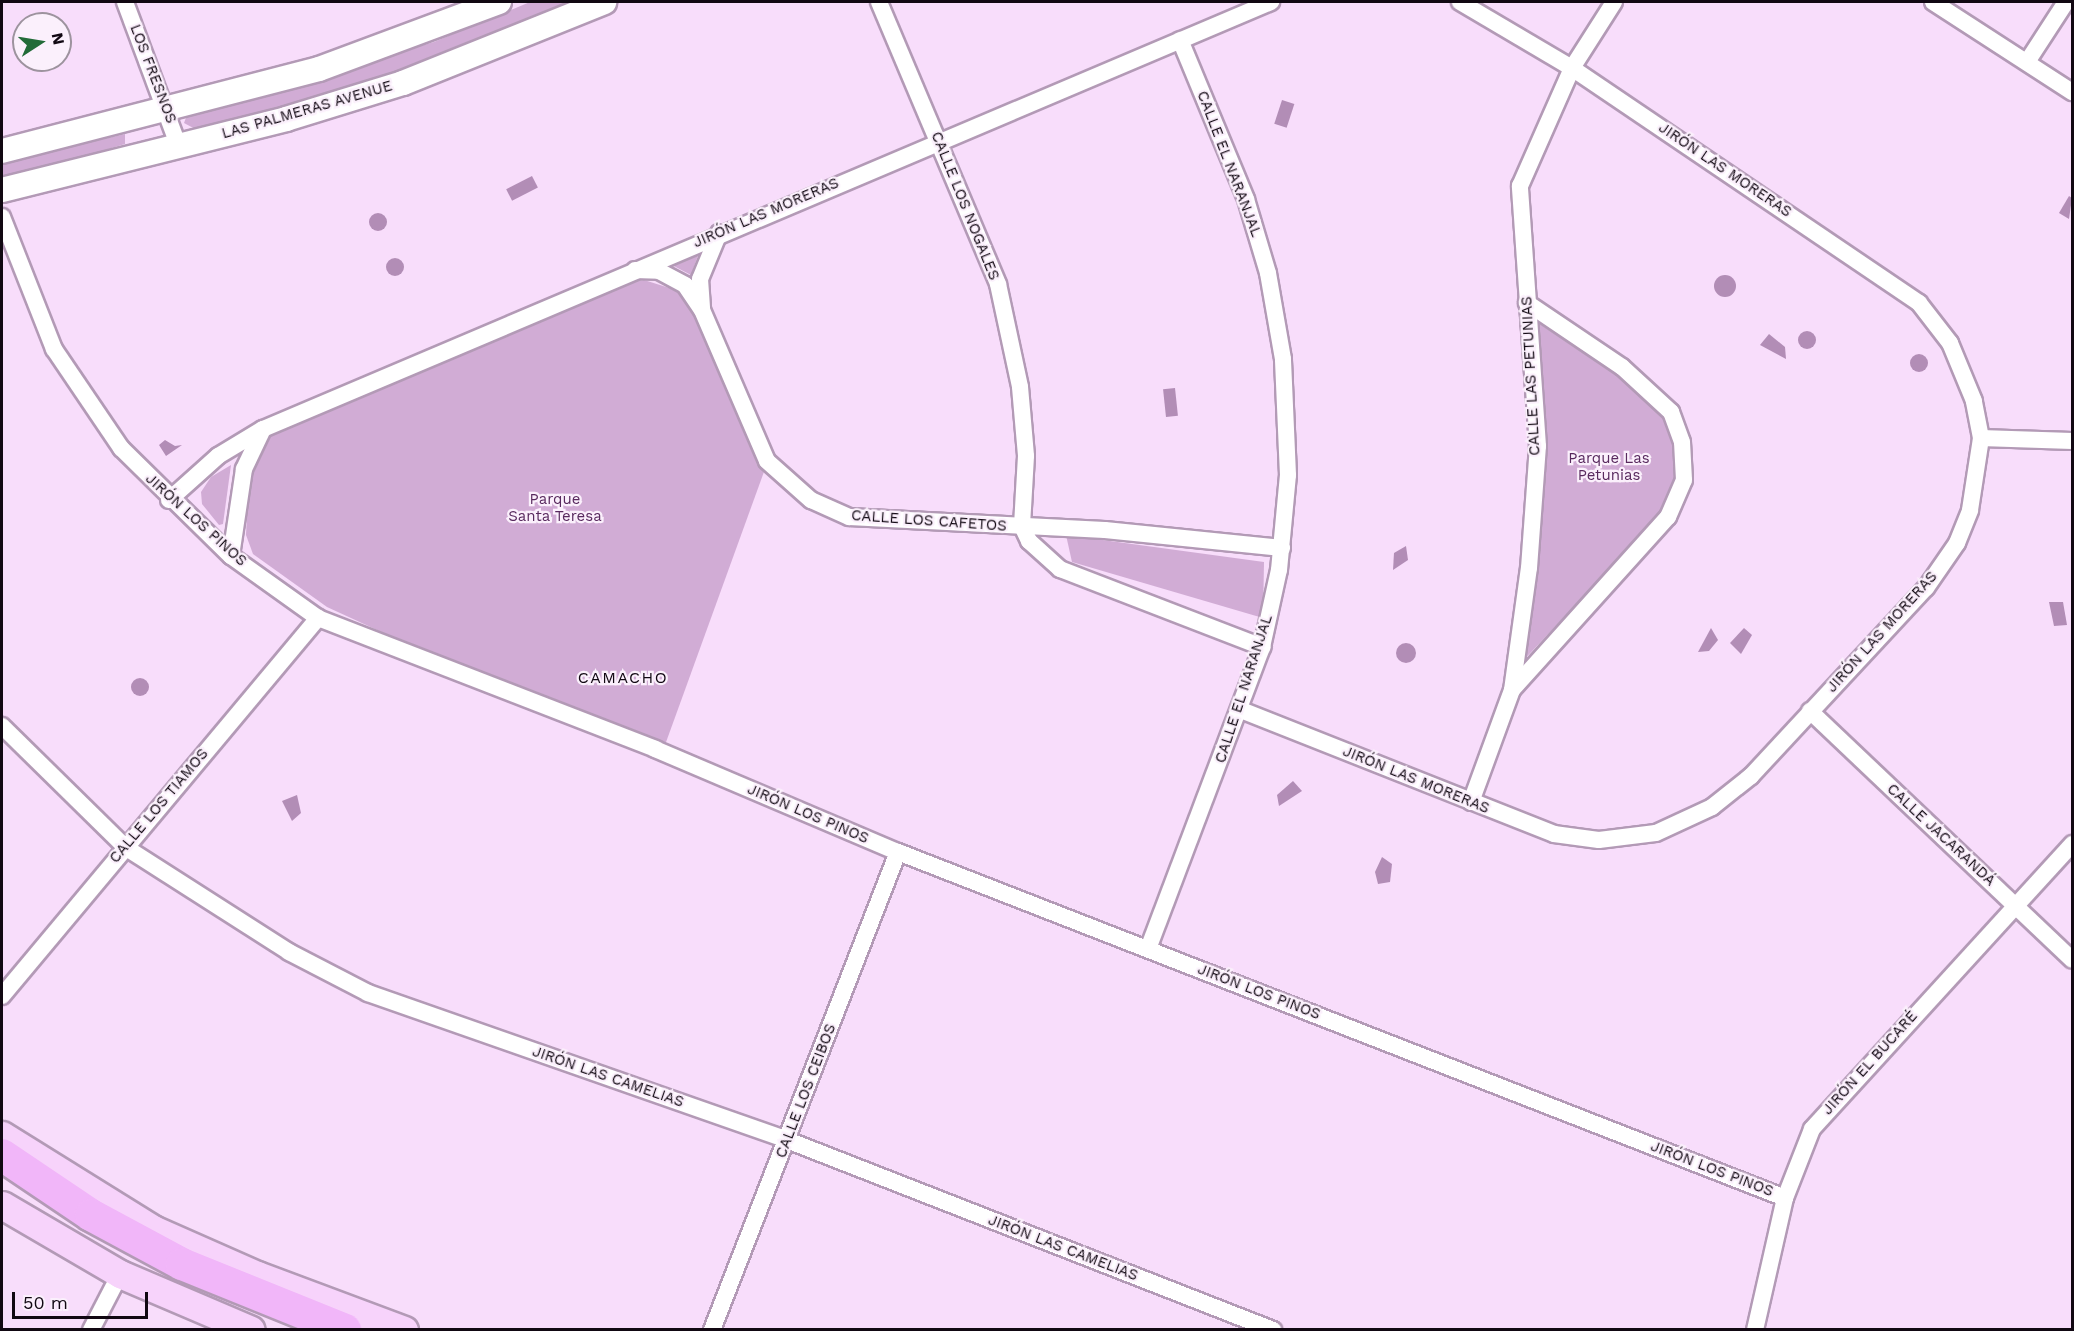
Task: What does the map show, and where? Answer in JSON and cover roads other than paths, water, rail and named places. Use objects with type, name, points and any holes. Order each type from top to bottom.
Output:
[{"type":"highway","points":[[2,1155],[133,1238],[231,1295],[301,1329]]},
{"type":"highway","points":[[2,1182],[111,1248],[231,1295],[345,1329]]},
{"type":"main road","points":[[2,151],[170,109],[334,64],[499,2]]},
{"type":"main road","name":"LAS PALMERAS AVENUE","points":[[2,190],[179,147],[402,83],[604,2]]},
{"type":"main road","points":[[118,122],[135,142],[128,158]]},
{"type":"main road","points":[[2,1135],[153,1229],[257,1275],[404,1329]]},
{"type":"main road","points":[[2,1205],[120,1274],[250,1329]]},
{"type":"street","name":"LOS FRESNOS","points":[[124,2],[170,109],[179,147]]},
{"type":"street","name":"CALLE LOS NOGALES","points":[[879,2],[998,284],[1020,387],[1026,456],[1022,526]]},
{"type":"street","name":"JIRÓN LAS MORERAS","points":[[169,500],[218,456],[262,429],[630,270],[1271,2]]},
{"type":"street","name":"JIRÓN LAS MORERAS","points":[[1241,710],[1471,802],[1576,838],[1656,833],[1694,818],[1732,793],[1915,601],[1947,559],[1970,510],[1981,438],[1958,357],[1907,292],[1572,68],[1460,2]]},
{"type":"street","name":"CALLE LAS PETUNIAS","points":[[1471,802],[1512,690],[1538,446],[1520,186],[1572,68],[1614,2]]},
{"type":"street","points":[[1933,2],[2073,92]]},
{"type":"street","points":[[2027,62],[2066,2]]},
{"type":"street","name":"CALLE EL NARANJAL","points":[[1148,949],[1241,710],[1262,647],[1282,548],[1288,433],[1277,316],[1246,199],[1180,40]]},
{"type":"street","name":"JIRÓN LOS PINOS","points":[[2,217],[54,349],[120,448],[169,500],[231,556],[318,618],[655,749],[898,852],[1785,1198]]},
{"type":"street","name":"CALLE LOS CAFETOS","points":[[702,310],[700,279],[719,233]]},
{"type":"street","name":"CALLE LOS CAFETOS","points":[[630,270],[659,271],[685,285],[702,310],[767,461],[811,500],[849,517],[1022,526],[1282,548]]},
{"type":"street","points":[[1512,690],[1668,518],[1684,480],[1682,442],[1671,412],[1622,367],[1527,303]]},
{"type":"street","points":[[231,556],[239,490],[262,429]]},
{"type":"street","points":[[1981,438],[2073,441]]},
{"type":"street","name":"CALLE LOS CAFETOS","points":[[1022,526],[1039,555],[1060,569],[1262,647]]},
{"type":"street","name":"CALLE LOS TIAMOS","points":[[2,996],[318,618]]},
{"type":"street","name":"CALLE JACARANDÁ","points":[[1810,711],[2073,960]]},
{"type":"street","name":"JIRÓN LAS CAMELIAS","points":[[2,726],[125,847],[289,952],[368,993],[787,1140],[1273,1329]]},
{"type":"street","name":"JIRÓN EL BUCARÉ","points":[[1755,1329],[1785,1198],[1803,1145],[1829,1106],[2073,844]]},
{"type":"street","name":"CALLE LOS CEIBOS","points":[[712,1329],[898,852]]},
{"type":"street","points":[[92,1329],[120,1274]]},
{"type":"district","name":"CAMACHO","points":[[623,678]]},
{"type":"park label","name":"Parque Las Petunias","points":[[1609,466]]},
{"type":"park label","name":"Parque Santa Teresa","points":[[555,508]]}]
